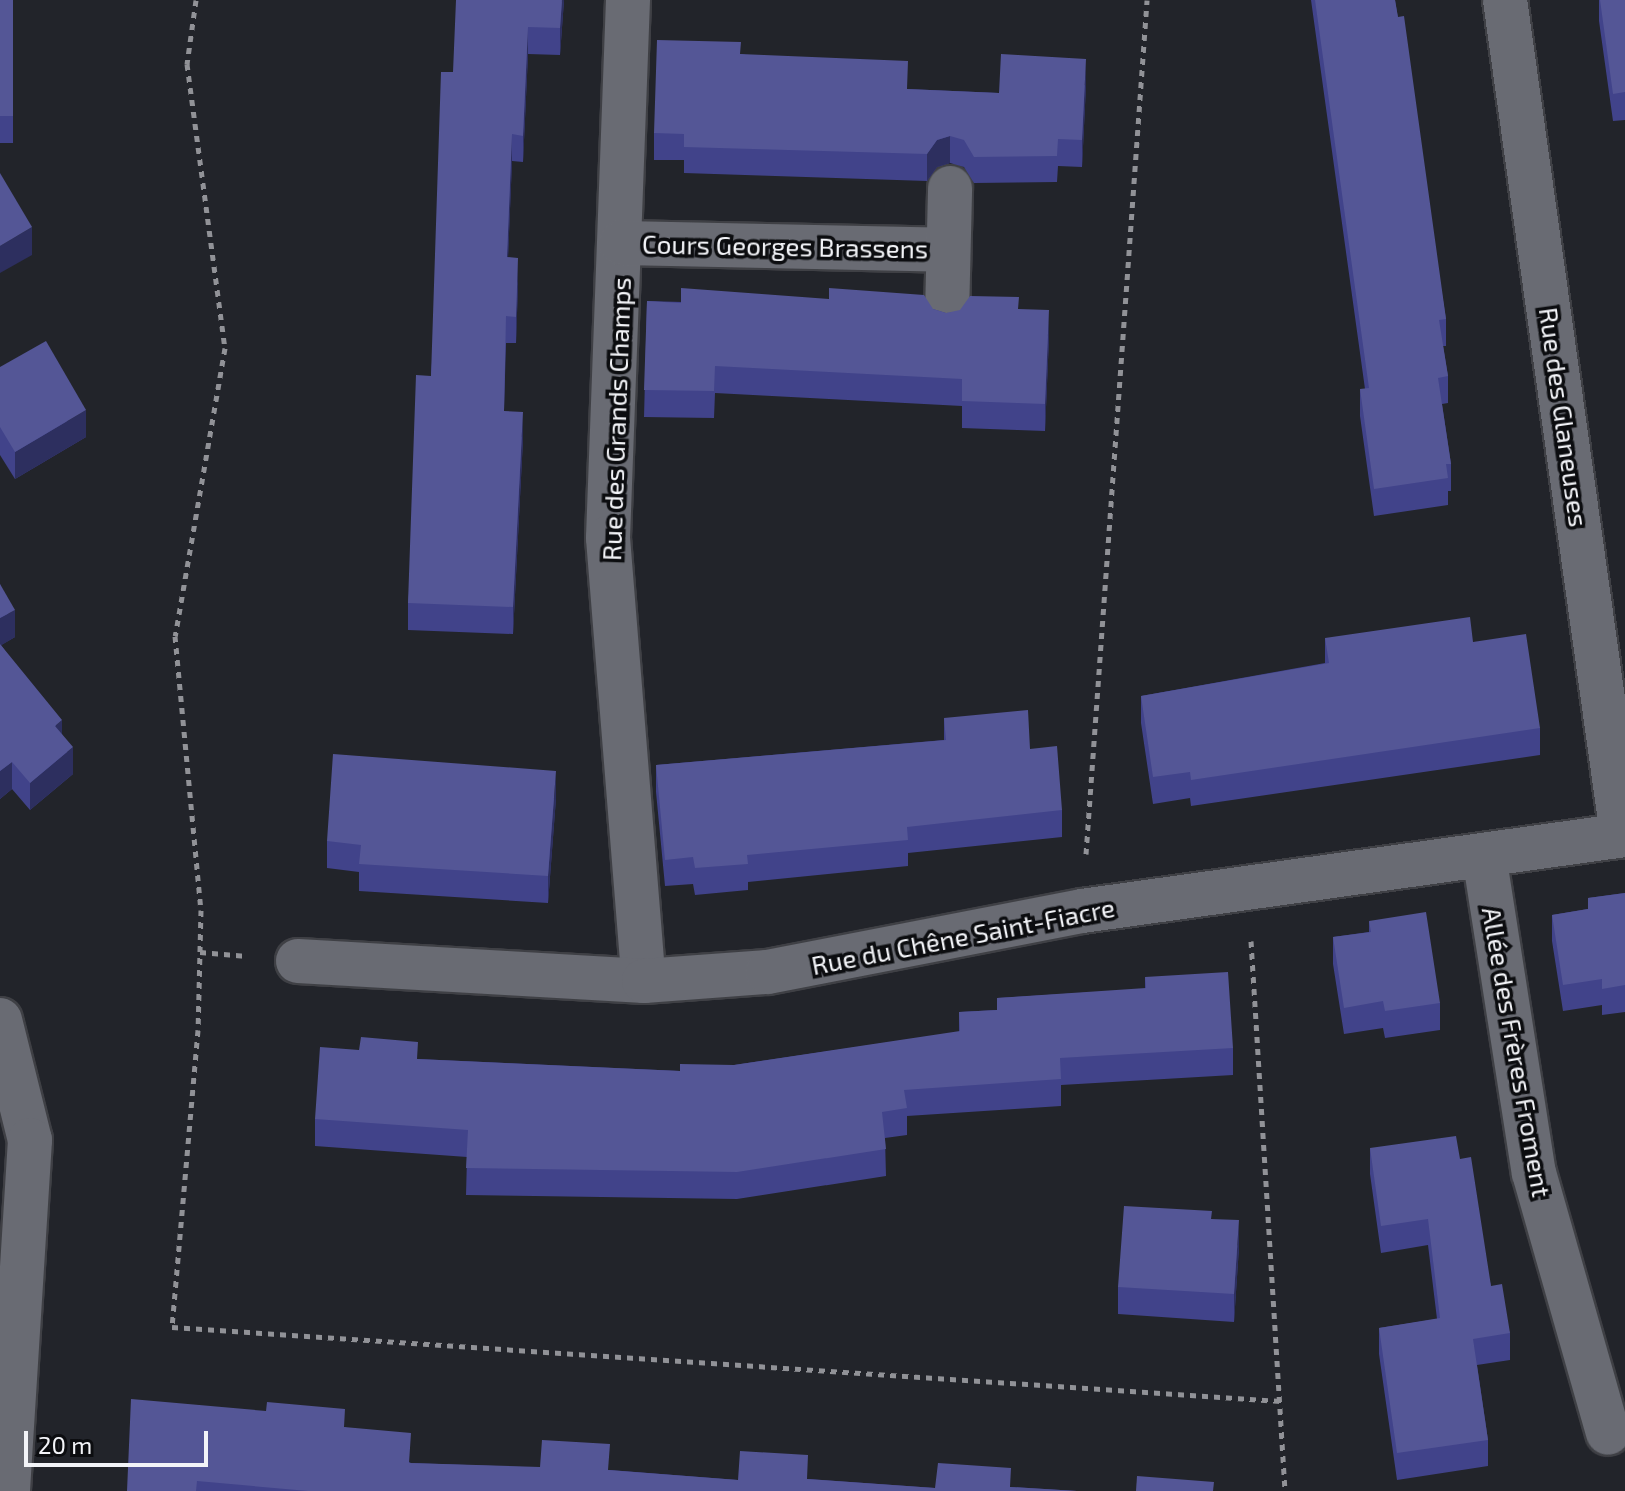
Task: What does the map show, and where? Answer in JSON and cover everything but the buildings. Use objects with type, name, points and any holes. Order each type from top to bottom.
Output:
[{"type":"street","name":"Rue des Grands Champs","points":[[628,0],[608,538],[644,981]]},
{"type":"street","name":"Rue des Glaneuses","points":[[1505,0],[1624,835]]},
{"type":"street","name":"Cours Georges Brassens","points":[[947,315],[950,188]]},
{"type":"street","name":"Cours Georges Brassens","points":[[621,243],[948,250]]},
{"type":"street","name":"Rue du Chêne Saint-Fiacre","points":[[298,961],[644,981],[768,972],[856,959],[1082,911],[1624,835]]},
{"type":"street","name":"Allée des Frères Froment","points":[[1484,855],[1534,1173],[1608,1433]]},
{"type":"street","points":[[0,1020],[30,1140],[8,1491]]},
{"type":"path","points":[[1082,911],[1147,0]]},
{"type":"path","points":[[1248,888],[1285,1491]]}]
